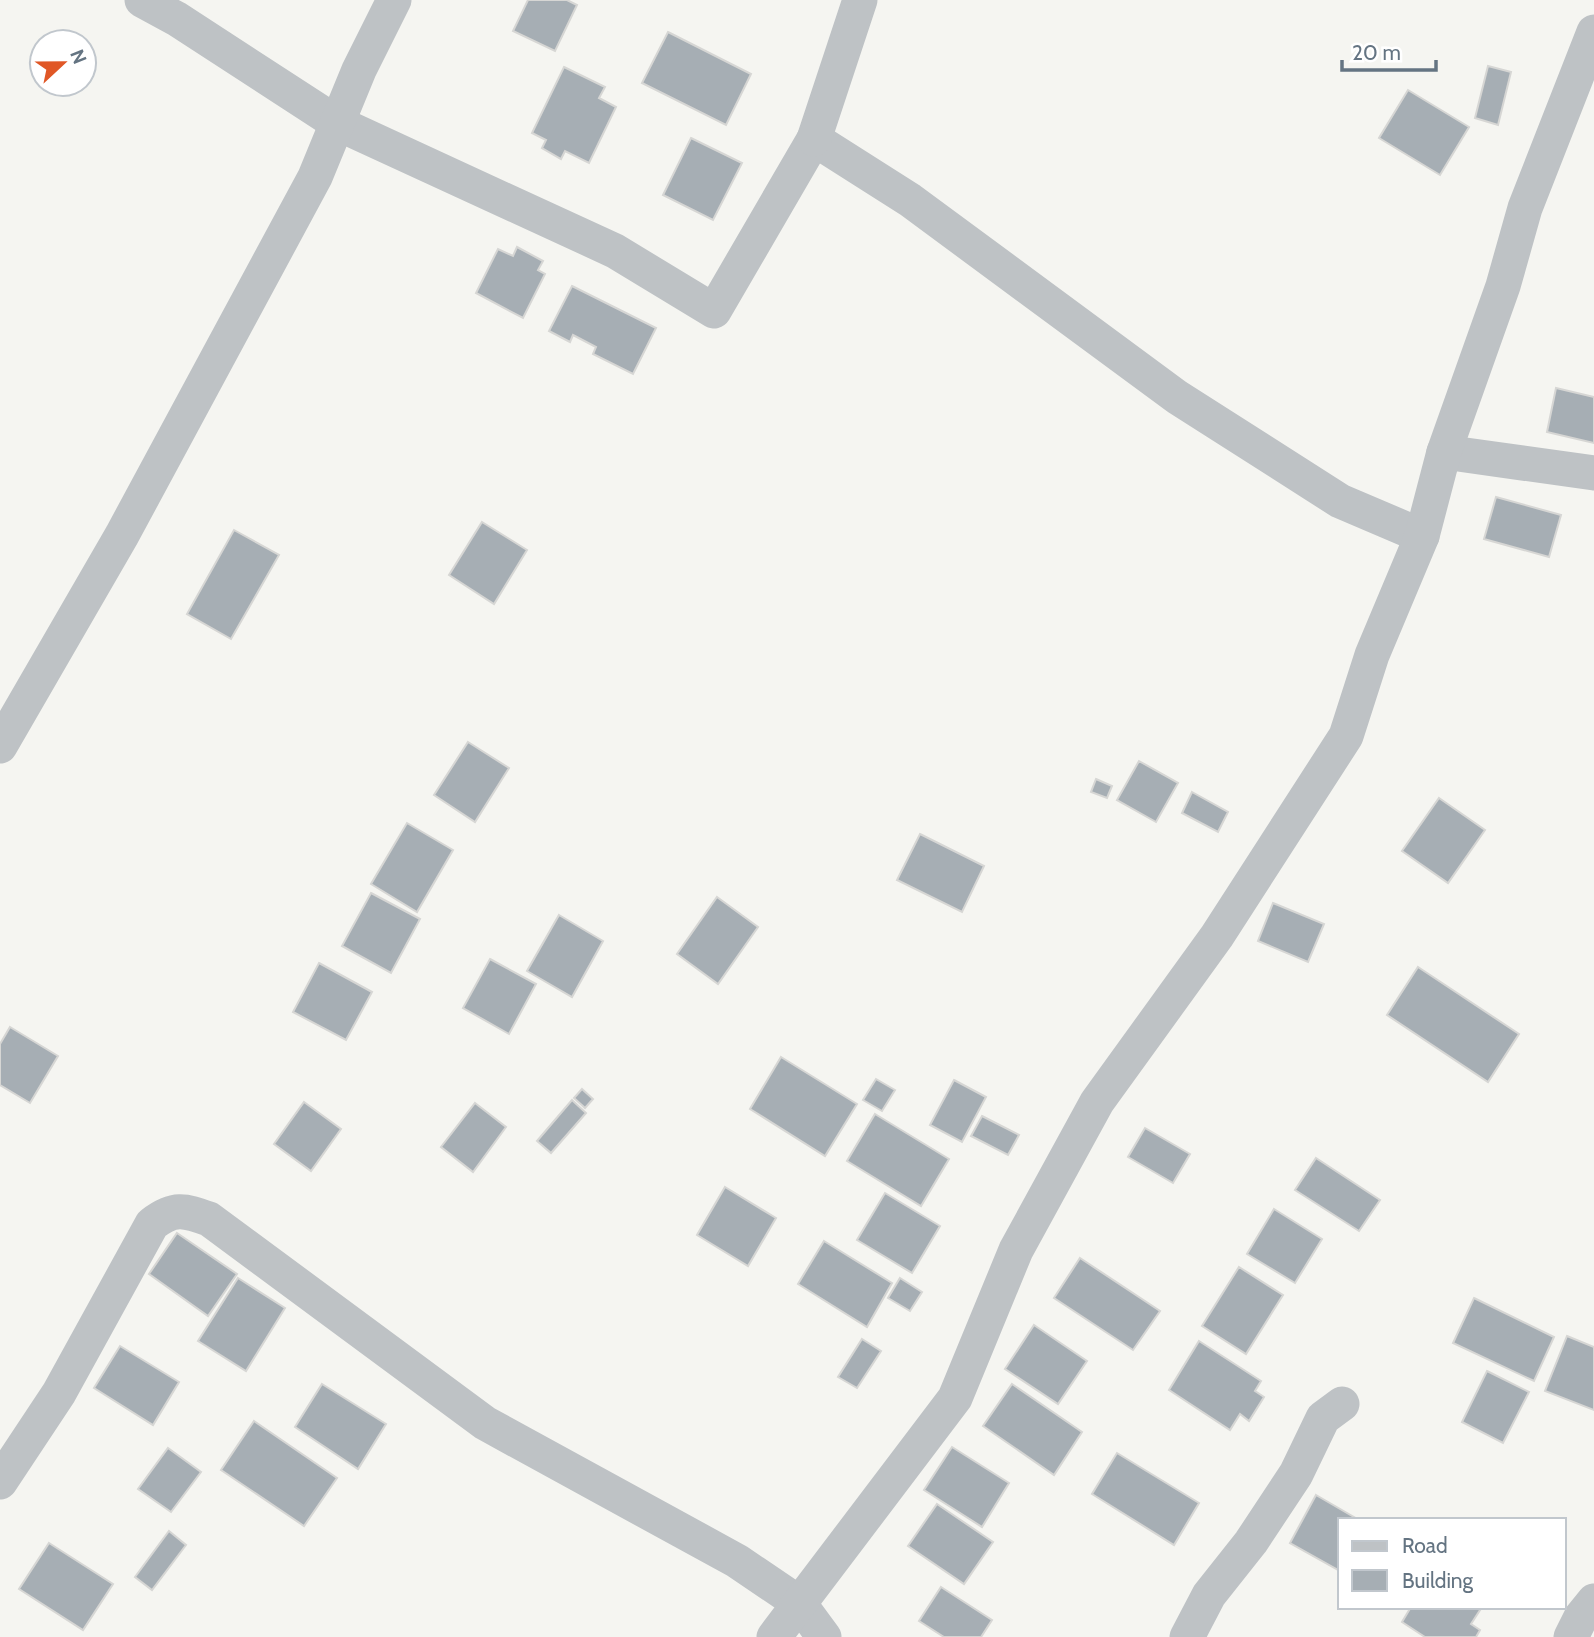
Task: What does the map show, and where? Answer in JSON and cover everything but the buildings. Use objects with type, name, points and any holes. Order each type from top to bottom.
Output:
[{"type":"street","points":[[142,0],[177,19],[337,123],[615,251],[713,311],[814,139],[860,0]]},
{"type":"street","points":[[0,746],[122,535],[315,177],[359,70],[394,0]]},
{"type":"street","points":[[774,1637],[955,1398],[1016,1250],[1097,1102],[1217,936],[1346,736],[1372,655],[1422,536],[1444,452],[1503,286],[1525,208],[1594,32]]},
{"type":"street","points":[[814,139],[910,200],[1177,397],[1340,501],[1422,536]]},
{"type":"street","points":[[1444,452],[1594,472]]},
{"type":"street","points":[[0,1482],[59,1393],[152,1224],[166,1214],[186,1211],[209,1220],[485,1423],[737,1561],[799,1603],[824,1637]]},
{"type":"street","points":[[1187,1637],[1209,1595],[1251,1542],[1296,1474],[1323,1418],[1342,1404]]},
{"type":"street","points":[[1572,1637],[1581,1617],[1594,1601]]}]
